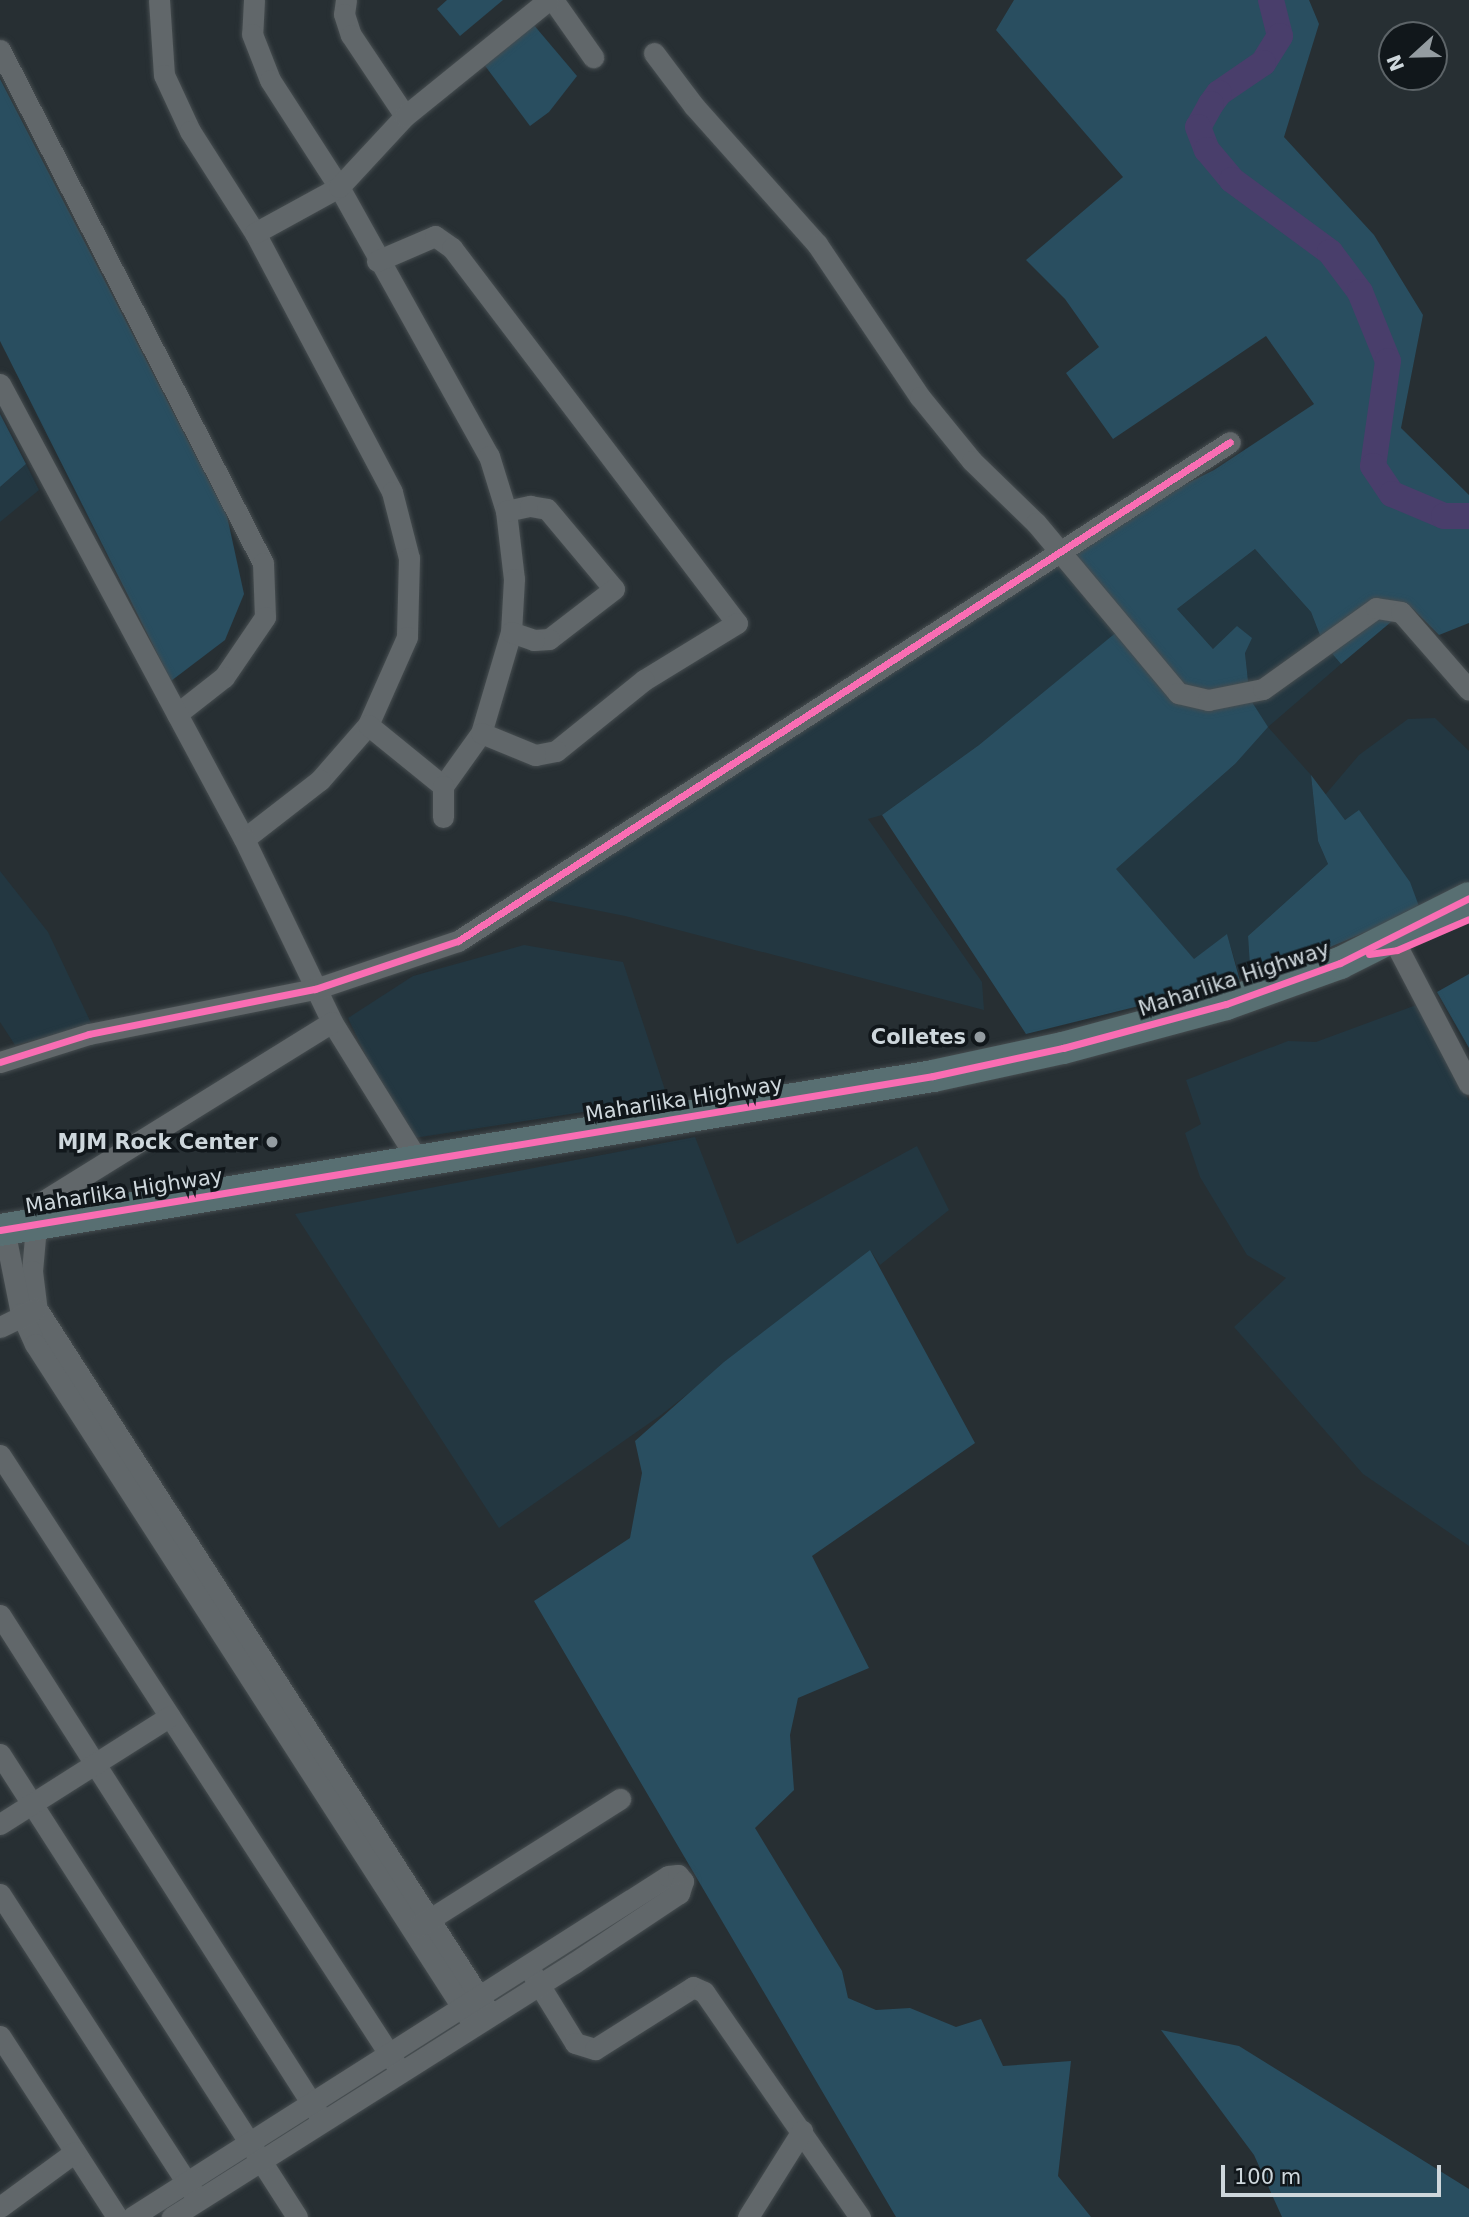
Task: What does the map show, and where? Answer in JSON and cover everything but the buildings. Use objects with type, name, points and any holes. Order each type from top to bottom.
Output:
[{"type":"highway","name":"Maharlika Highway","points":[[1394,943],[1469,898]]},
{"type":"highway","name":"Maharlika Highway","points":[[12,1228],[417,1159],[933,1076],[1063,1048],[1226,1004],[1394,943],[1469,919]]},
{"type":"street","points":[[159,0],[164,75],[190,131],[255,233],[392,492],[409,558],[407,637],[368,725],[320,780],[244,839]]},
{"type":"street","points":[[254,0],[252,34],[270,79],[339,187],[376,261],[489,456],[506,511],[514,579],[511,632],[481,733],[443,786],[443,817]]},
{"type":"street","points":[[346,0],[344,13],[351,35],[405,116]]},
{"type":"street","points":[[255,233],[339,187],[405,116],[550,0],[593,57]]},
{"type":"street","points":[[0,50],[263,563],[265,617],[224,677],[177,714]]},
{"type":"street","points":[[654,53],[694,106],[817,244],[929,408],[1178,693],[1208,700],[1263,689],[1376,608],[1401,612],[1469,690]]},
{"type":"street","points":[[376,261],[435,236],[452,248],[737,623],[644,680],[556,751],[535,755],[481,733]]},
{"type":"street","points":[[0,384],[244,839],[332,1021],[417,1159]]},
{"type":"street","points":[[0,1062],[89,1034],[316,989],[458,941],[1056,551],[1230,442]]},
{"type":"street","points":[[506,511],[530,506],[547,509],[614,589],[549,639],[534,640],[511,632]]},
{"type":"street","points":[[368,725],[443,786]]},
{"type":"street","points":[[1394,943],[1469,1084]]},
{"type":"street","points":[[12,1228],[38,1204],[332,1021]]},
{"type":"street","points":[[12,1228],[35,1343],[477,2012]]},
{"type":"street","points":[[12,1228],[32,1271],[29,1311]]},
{"type":"street","points":[[0,1327],[29,1311]]},
{"type":"street","points":[[0,1455],[395,2063]]},
{"type":"street","points":[[0,1615],[318,2113]]},
{"type":"street","points":[[0,1824],[170,1716]]},
{"type":"street","points":[[0,1754],[298,2217]]},
{"type":"street","points":[[421,1924],[620,1798]]},
{"type":"street","points":[[132,2217],[192,2192],[534,1976],[679,1893],[683,1881],[678,1875],[668,1876],[534,1976]]},
{"type":"street","points":[[0,1894],[192,2192]]},
{"type":"street","points":[[534,1976],[575,2043],[595,2049],[693,1987],[704,1992],[860,2217]]},
{"type":"street","points":[[0,2036],[117,2217]]},
{"type":"street","points":[[748,2217],[802,2132]]},
{"type":"street","points":[[0,2207],[75,2152]]},
{"type":"street","points":[[172,2217],[192,2192]]},
{"type":"shaded area","points":[[447,0],[503,0],[460,36],[437,9]]},
{"type":"shaded area","points":[[1014,0],[1309,0],[1319,24],[1284,137],[1374,235],[1423,315],[1401,428],[1469,495],[1469,623],[1439,635],[1410,606],[1341,664],[1323,643],[1311,612],[1255,549],[1177,609],[1213,649],[1237,626],[1252,638],[1245,653],[1250,699],[1268,727],[1235,764],[1116,869],[1194,959],[1227,934],[1240,981],[1026,1034],[882,815],[979,745],[1124,626],[1065,555],[1121,516],[1214,470],[1314,404],[1266,336],[1113,439],[1066,373],[1099,347],[1065,299],[1026,260],[1123,177],[996,30]]},
{"type":"shaded area","points":[[533,24],[577,76],[549,112],[530,126],[483,63]]},
{"type":"shaded area","points":[[0,79],[227,516],[244,594],[225,640],[171,681],[0,341]]},
{"type":"shaded area","points":[[0,414],[26,464],[0,487]]},
{"type":"shaded area","points":[[26,464],[39,490],[0,522],[0,487]]},
{"type":"shaded area","points":[[1255,549],[1311,612],[1323,643],[1341,664],[1268,727],[1311,775],[1318,841],[1328,864],[1248,936],[1250,967],[1238,971],[1227,935],[1194,960],[1115,869],[1235,764],[1250,699],[1245,653],[1213,649],[1177,609]]},
{"type":"shaded area","points":[[1055,555],[1115,634],[979,745],[882,815],[868,819],[982,982],[984,1010],[625,916],[540,899]]},
{"type":"shaded area","points":[[1435,718],[1469,751],[1469,888],[1420,909],[1359,811],[1345,820],[1325,795],[1359,755],[1408,719]]},
{"type":"shaded area","points":[[1311,775],[1345,820],[1359,810],[1410,882],[1420,909],[1257,978],[1250,967],[1248,936],[1328,864],[1318,841]]},
{"type":"shaded area","points":[[0,871],[48,932],[92,1025],[15,1045],[0,1022]]},
{"type":"shaded area","points":[[524,945],[623,962],[668,1099],[414,1138],[398,1123],[348,1018],[413,976]]},
{"type":"shaded area","points":[[1469,974],[1469,1048],[1437,992]]},
{"type":"shaded area","points":[[1419,1004],[1469,1101],[1469,1546],[1363,1474],[1234,1327],[1286,1278],[1247,1255],[1200,1177],[1185,1133],[1201,1124],[1186,1080],[1288,1041],[1316,1042]]},
{"type":"shaded area","points":[[695,1137],[737,1244],[917,1146],[949,1210],[880,1265],[870,1250],[661,1415],[499,1528],[295,1214]]},
{"type":"shaded area","points":[[870,1250],[975,1443],[812,1556],[869,1668],[798,1698],[790,1735],[794,1790],[755,1828],[842,1971],[848,1998],[876,2010],[910,2008],[956,2027],[981,2019],[1003,2066],[1071,2061],[1058,2176],[1091,2217],[896,2217],[534,1601],[630,1538],[642,1473],[635,1441],[724,1362]]},
{"type":"shaded area","points":[[1161,2030],[1239,2046],[1469,2189],[1469,2217],[1282,2217],[1254,2155]]},
{"type":"waterway","points":[[1271,0],[1280,36],[1263,63],[1219,93],[1198,127],[1207,150],[1232,180],[1330,252],[1360,292],[1388,361],[1373,466],[1392,494],[1444,516],[1469,516]]},
{"type":"cycle path","points":[[0,1062],[89,1034],[315,989],[458,941],[1230,442]]},
{"type":"cycle path","points":[[0,1230],[933,1076],[1063,1048],[1226,1004],[1340,963],[1469,898]]},
{"type":"cycle path","points":[[1369,954],[1397,950],[1469,919]]},
{"type":"place","name":"Colletes","points":[[980,1037]]},
{"type":"place","name":"MJM Rock Center","points":[[272,1142]]}]
